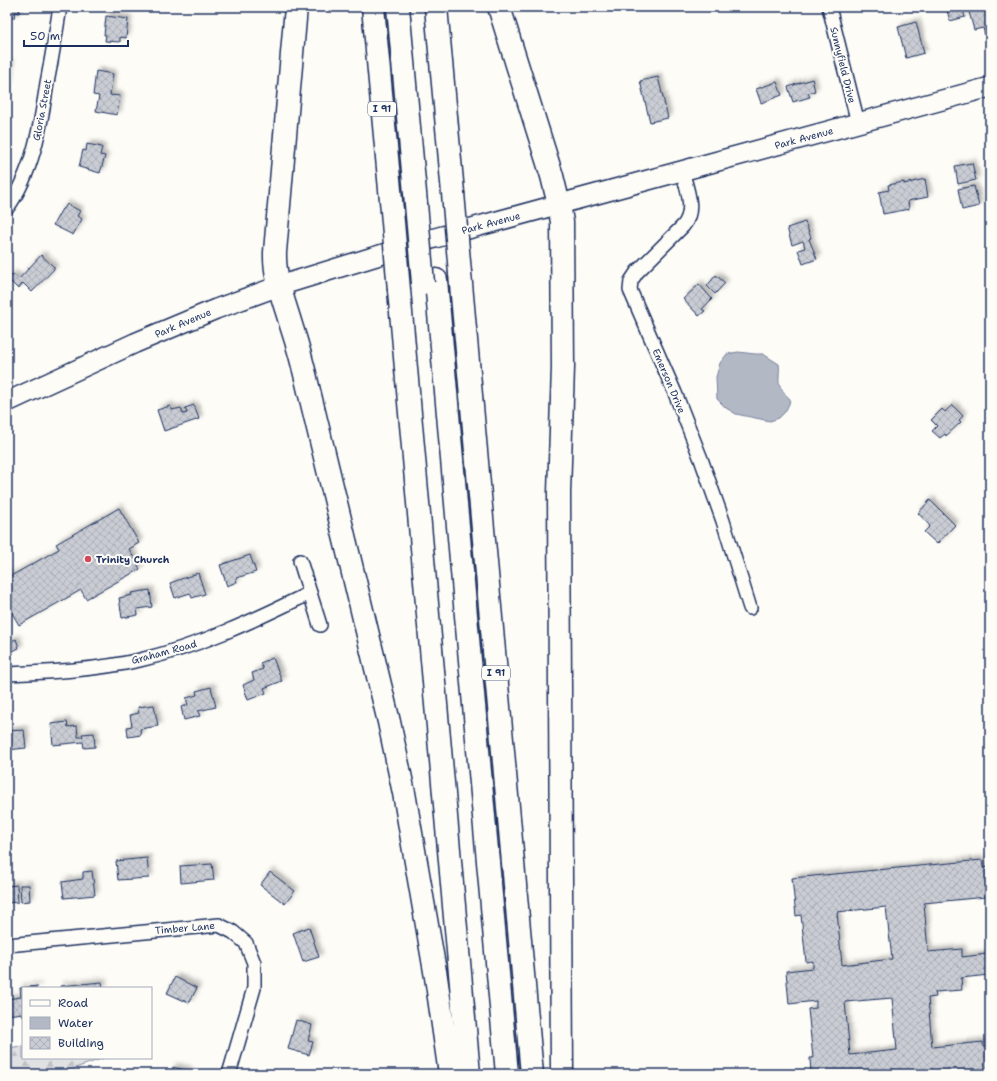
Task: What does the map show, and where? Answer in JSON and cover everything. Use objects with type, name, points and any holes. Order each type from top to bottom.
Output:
[{"type":"highway","points":[[296,7],[275,265],[279,286],[309,391],[396,755],[411,831],[450,1074]]},
{"type":"highway","name":"I 91","points":[[373,7],[469,1074]]},
{"type":"highway","points":[[398,7],[422,202],[507,1074]]},
{"type":"highway","points":[[411,7],[422,202]]},
{"type":"highway","name":"I 91","points":[[436,7],[532,1074]]},
{"type":"highway","points":[[499,7],[552,176],[559,205],[562,237],[563,360],[559,493],[562,1074]]},
{"type":"highway","points":[[430,281],[494,1074]]},
{"type":"main road","name":"Park Avenue","points":[[7,402],[83,366],[196,317],[279,286],[408,246],[990,87]]},
{"type":"street","name":"Gloria Street","points":[[7,208],[12,202],[34,151],[41,124],[60,7]]},
{"type":"street","name":"Sunnyfield Drive","points":[[829,7],[858,123]]},
{"type":"street","name":"Emerson Drive","points":[[682,171],[689,199],[690,210],[688,219],[683,226],[637,272],[631,281],[630,290],[675,393],[701,459],[723,522],[750,608]]},
{"type":"street","points":[[300,561],[320,625]]},
{"type":"street","name":"Graham Road","points":[[7,674],[82,669],[120,664],[158,655],[196,644],[235,628],[310,593]]},
{"type":"street","name":"Timber Lane","points":[[7,945],[219,925],[233,932],[246,943],[254,963],[254,988],[229,1074]]},
{"type":"green space","points":[[22,1046],[22,1059],[101,1059],[58,1074],[7,1074],[7,1048]]},
{"type":"water","points":[[738,352],[763,354],[779,364],[780,387],[790,399],[785,412],[779,418],[770,421],[736,414],[726,408],[717,399],[716,377],[720,363],[727,354]]},
{"type":"building","points":[[7,7],[20,7],[19,13],[15,12],[14,18],[7,17]]},
{"type":"building","points":[[946,7],[962,7],[965,17],[950,21]]},
{"type":"building","points":[[986,7],[990,21],[990,34],[985,35],[983,28],[974,30],[969,12]]},
{"type":"building","points":[[106,16],[128,19],[126,38],[120,37],[120,42],[105,41],[106,35],[104,35]]},
{"type":"building","points":[[916,22],[924,53],[906,58],[898,27]]},
{"type":"building","points":[[7,64],[10,64],[8,84],[7,84]]},
{"type":"building","points":[[96,71],[113,74],[110,95],[120,96],[117,115],[96,111],[99,96],[93,95]]},
{"type":"building","points":[[658,77],[668,118],[650,122],[640,81]]},
{"type":"building","points":[[812,79],[815,91],[808,93],[810,97],[793,102],[788,87]]},
{"type":"building","points":[[777,82],[782,95],[761,103],[756,89]]},
{"type":"building","points":[[87,144],[102,147],[100,155],[105,156],[100,173],[79,167],[83,150],[86,151]]},
{"type":"building","points":[[972,163],[976,180],[958,184],[955,166]]},
{"type":"building","points":[[925,179],[928,197],[908,201],[909,209],[883,214],[879,192],[889,190],[888,185],[904,182],[904,184]]},
{"type":"building","points":[[974,186],[979,206],[962,210],[958,189]]},
{"type":"building","points":[[67,204],[80,211],[77,216],[82,219],[73,235],[53,225],[62,209],[64,209]]},
{"type":"building","points":[[805,222],[811,238],[809,239],[817,259],[803,264],[798,250],[805,248],[803,241],[792,245],[787,228]]},
{"type":"building","points":[[41,255],[54,267],[54,269],[32,292],[23,283],[18,289],[8,279],[13,274],[19,279]]},
{"type":"building","points":[[716,275],[725,283],[715,294],[707,286]]},
{"type":"building","points":[[699,284],[712,299],[702,309],[705,311],[699,316],[683,299]]},
{"type":"building","points":[[194,405],[199,419],[164,431],[157,410],[170,406],[172,410],[181,408],[183,414],[187,413],[185,408]]},
{"type":"building","points":[[952,405],[963,416],[959,420],[961,422],[946,436],[945,434],[940,438],[932,431],[937,426],[931,420],[942,409],[945,412]]},
{"type":"building","points":[[930,500],[955,525],[937,544],[924,532],[930,526],[918,513]]},
{"type":"building","name":"Trinity Church","points":[[119,508],[139,543],[129,549],[140,569],[86,599],[81,590],[19,625],[9,608],[7,609],[7,573],[9,577],[59,549],[56,544]]},
{"type":"building","points":[[250,555],[256,572],[236,578],[237,582],[227,586],[220,565]]},
{"type":"building","points":[[198,573],[205,594],[192,598],[190,593],[175,598],[170,583]]},
{"type":"building","points":[[150,590],[152,607],[137,609],[138,615],[122,618],[119,598],[132,595],[131,593]]},
{"type":"building","points":[[16,639],[19,648],[13,651],[9,642]]},
{"type":"building","points":[[273,658],[282,681],[264,688],[266,693],[248,700],[243,685],[254,680],[252,673],[263,669],[260,663]]},
{"type":"building","points":[[211,687],[216,707],[198,711],[200,716],[184,720],[181,707],[188,705],[186,698],[197,695],[196,691]]},
{"type":"building","points":[[154,705],[158,726],[140,729],[141,735],[128,737],[127,727],[132,726],[130,715],[139,713],[138,707]]},
{"type":"building","points":[[67,722],[68,727],[77,726],[78,737],[83,737],[82,734],[94,733],[95,747],[84,748],[83,742],[53,745],[51,724]]},
{"type":"building","points":[[24,730],[26,748],[7,750],[7,731]]},
{"type":"building","points":[[147,858],[149,878],[118,880],[116,861]]},
{"type":"building","points":[[982,860],[983,868],[990,867],[990,890],[985,890],[986,897],[924,903],[928,952],[962,949],[962,957],[987,954],[989,975],[961,978],[962,990],[935,992],[936,997],[928,998],[932,1047],[983,1042],[983,1047],[990,1046],[990,1068],[985,1069],[986,1074],[811,1074],[810,1058],[813,1058],[808,1009],[816,1008],[816,1001],[789,1004],[786,971],[813,968],[813,961],[806,962],[801,915],[796,916],[792,878]],"holes":[[[886,907],[892,959],[842,965],[837,912]],[[892,998],[897,1050],[850,1055],[845,1002]]]},
{"type":"building","points":[[212,864],[214,880],[181,883],[180,866]]},
{"type":"building","points":[[92,871],[95,895],[64,898],[62,882],[83,879],[83,872]]},
{"type":"building","points":[[270,872],[295,891],[285,904],[260,885]]},
{"type":"building","points":[[17,885],[18,902],[7,903],[7,886]]},
{"type":"building","points":[[20,885],[29,885],[30,901],[21,902]]},
{"type":"building","points":[[309,927],[319,957],[303,962],[293,933]]},
{"type":"building","points":[[175,977],[197,988],[189,1003],[167,993]]},
{"type":"building","points":[[102,982],[103,987],[60,987]]},
{"type":"building","points":[[20,988],[22,988],[22,1013],[7,1015],[7,999],[21,997]]},
{"type":"building","points":[[296,1020],[312,1025],[308,1041],[313,1042],[309,1055],[288,1049]]},
{"type":"building","points":[[173,1067],[189,1071],[188,1074],[171,1074]]},
{"type":"place","name":"Trinity Church","points":[[88,559]]}]
